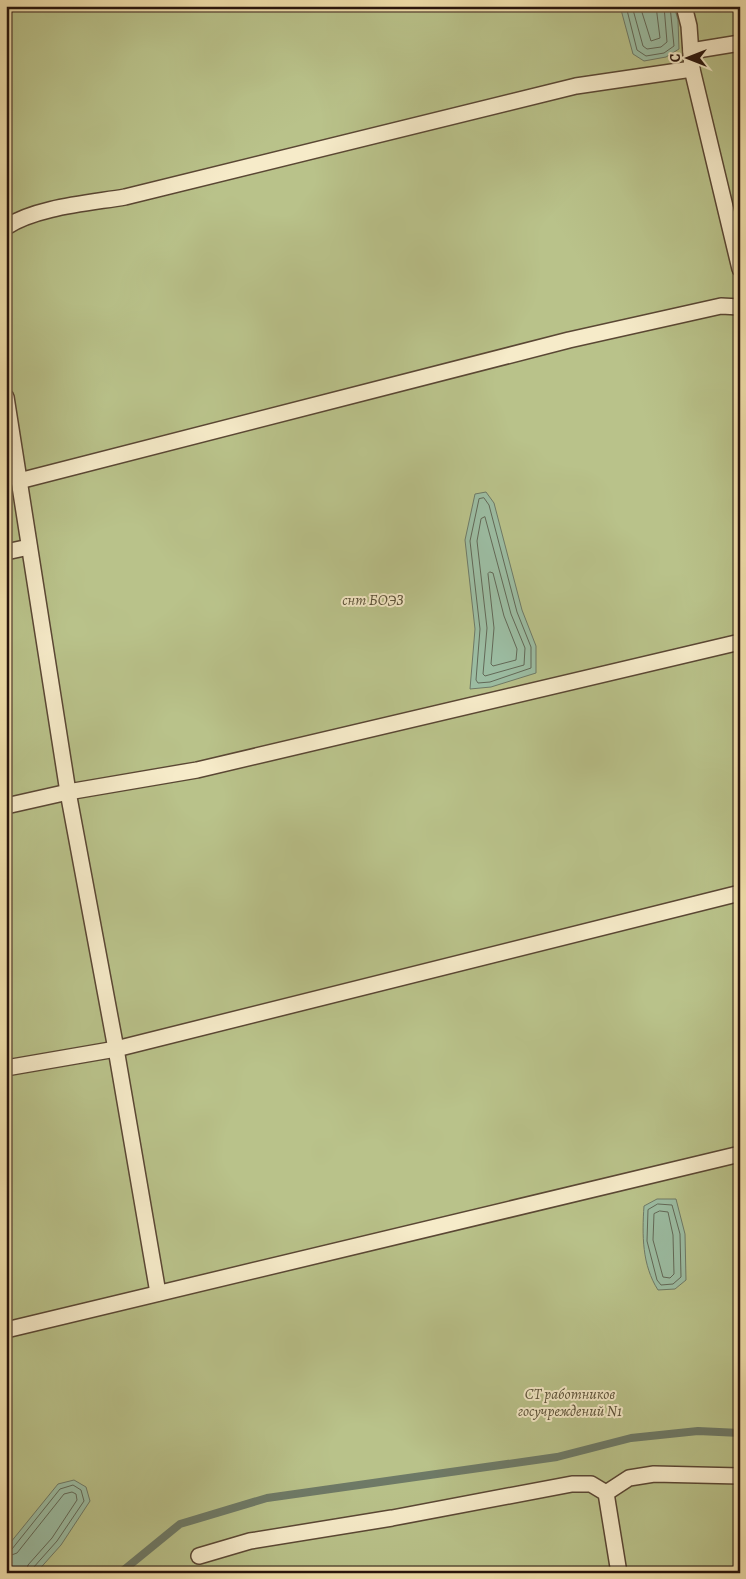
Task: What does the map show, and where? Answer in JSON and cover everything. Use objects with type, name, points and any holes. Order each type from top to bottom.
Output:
[{"type":"lane","points":[[684,6],[689,26],[692,69],[740,269]]},
{"type":"lane","points":[[691,51],[740,43]]},
{"type":"lane","points":[[6,227],[15,221],[52,210],[125,197],[576,86],[692,69]]},
{"type":"lane","points":[[19,481],[569,340],[722,306],[740,307]]},
{"type":"lane","points":[[6,397],[68,792],[116,1049],[158,1293]]},
{"type":"lane","points":[[6,552],[29,547]]},
{"type":"lane","points":[[6,806],[68,792],[197,770],[740,642]]},
{"type":"lane","points":[[6,1068],[116,1049],[740,893]]},
{"type":"lane","points":[[6,1330],[740,1154]]},
{"type":"lane","points":[[606,1493],[629,1478],[654,1474],[740,1476]]},
{"type":"lane","points":[[199,1556],[250,1541],[392,1518],[572,1484],[591,1484],[606,1493],[619,1573]]},
{"type":"green space","name":"снт БОЭЗ","points":[[6,6],[740,6],[740,1573],[6,1573]]},
{"type":"water","points":[[620,6],[674,6],[678,20],[679,49],[666,57],[644,61],[633,54]]},
{"type":"water","points":[[486,492],[494,503],[522,610],[536,646],[536,673],[491,687],[470,689],[475,629],[465,540],[475,494]]},
{"type":"water","points":[[657,1199],[676,1199],[685,1234],[686,1280],[675,1289],[658,1290],[649,1270],[644,1250],[644,1206]]},
{"type":"water","points":[[74,1480],[86,1487],[90,1501],[61,1545],[36,1573],[6,1573],[6,1548],[58,1484]]},
{"type":"waterway","points":[[120,1573],[180,1524],[267,1498],[557,1457],[631,1438],[698,1431],[740,1433]]},
{"type":"park label","name":"СТ работников госучреждений N1","points":[[570,1402]]}]
